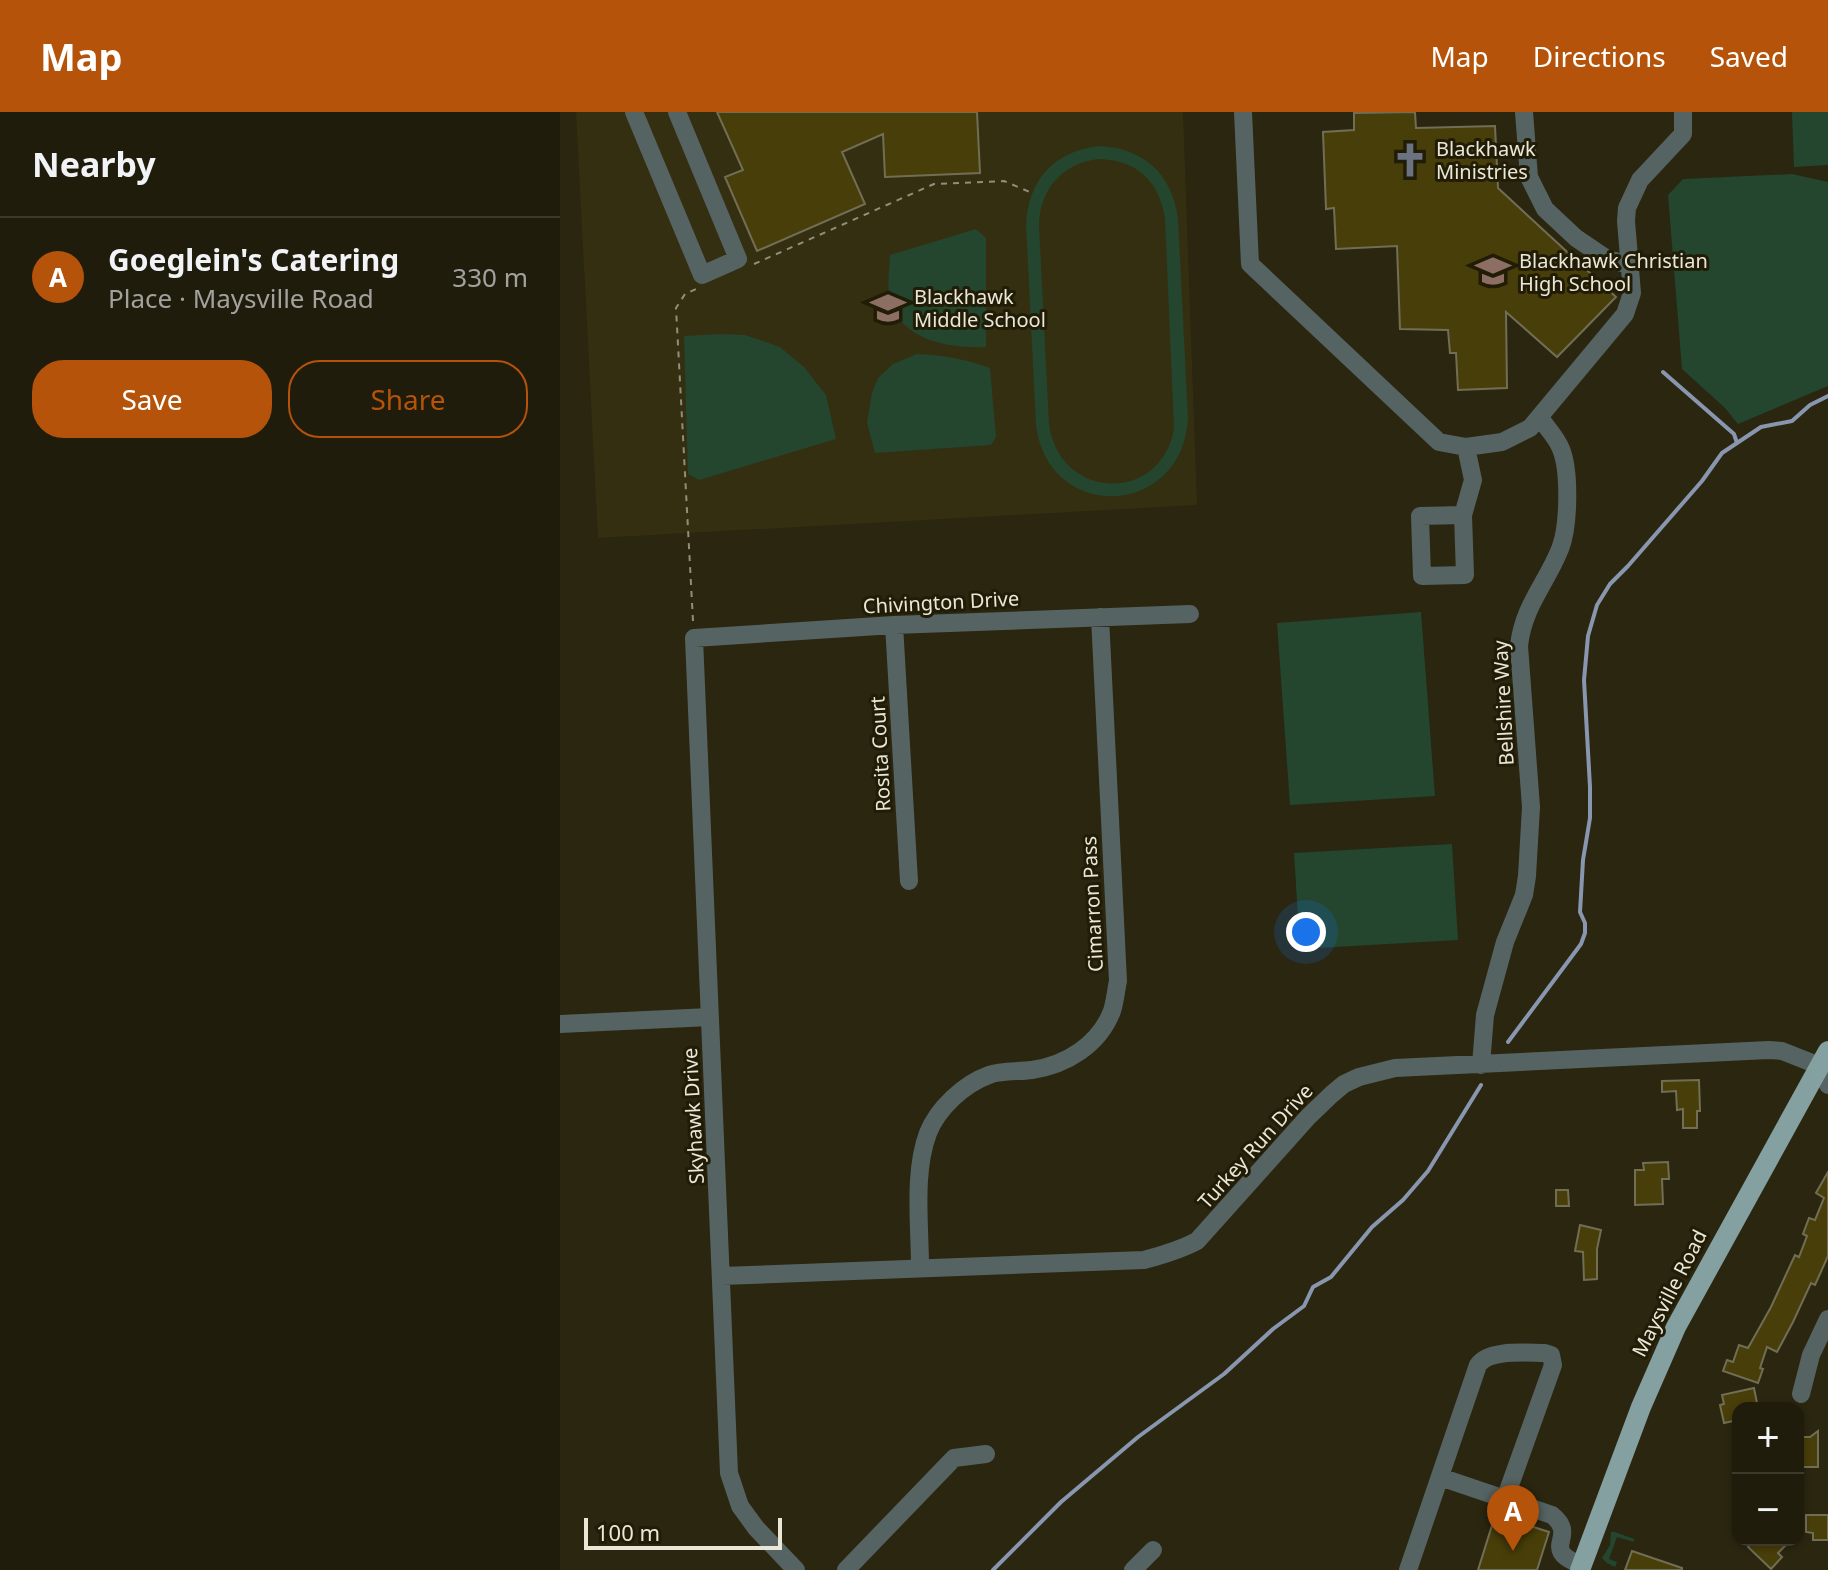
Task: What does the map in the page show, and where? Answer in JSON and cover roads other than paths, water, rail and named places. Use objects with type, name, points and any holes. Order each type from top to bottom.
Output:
[{"type":"main road","name":"Maysville Road","points":[[1581,1568],[1641,1407],[1676,1327],[1825,1061]]},
{"type":"street","points":[[634,112],[702,275],[738,259],[677,112]]},
{"type":"street","points":[[1243,112],[1250,264],[1439,442],[1466,447],[1502,442],[1530,428],[1625,314],[1632,293],[1627,208],[1640,180],[1683,134],[1683,112]]},
{"type":"street","points":[[1524,112],[1529,177],[1545,209],[1576,238],[1607,259],[1630,265]]},
{"type":"street","name":"Bellshire Way","points":[[1481,1065],[1485,1015],[1505,942],[1524,895],[1527,876],[1531,807],[1519,646],[1521,629],[1561,546],[1566,525],[1565,469],[1561,450],[1540,418]]},
{"type":"street","points":[[1463,515],[1473,480],[1466,447]]},
{"type":"street","name":"Chivington Drive","points":[[694,638],[894,625],[1190,614]]},
{"type":"street","name":"Cimarron Pass","points":[[920,1267],[920,1167],[929,1131],[944,1107],[966,1087],[991,1074],[1036,1069],[1070,1059],[1097,1036],[1112,1011],[1118,981],[1100,617]]},
{"type":"street","name":"Rosita Court","points":[[894,625],[909,881]]},
{"type":"street","name":"Skyhawk Drive","points":[[694,638],[729,1473],[740,1506],[756,1528],[796,1570]]},
{"type":"street","points":[[560,1024],[710,1017]]},
{"type":"street","name":"Turkey Run Drive","points":[[722,1276],[1144,1260],[1183,1248],[1197,1241],[1208,1230],[1308,1117],[1344,1084],[1395,1068],[1769,1050],[1825,1061]]},
{"type":"street","points":[[1825,1061],[1828,1085]]},
{"type":"street","points":[[1801,1394],[1811,1355],[1828,1319]]},
{"type":"street","points":[[1408,1570],[1478,1365],[1482,1359],[1494,1354],[1545,1353],[1551,1355],[1553,1365],[1505,1499]]},
{"type":"street","points":[[846,1570],[954,1458],[986,1454]]},
{"type":"street","points":[[1440,1477],[1552,1515],[1563,1529],[1560,1543],[1562,1555],[1581,1568]]},
{"type":"street","points":[[1133,1570],[1153,1550]]},
{"type":"waterway","points":[[1663,372],[1734,434],[1737,443]]},
{"type":"waterway","points":[[1508,1042],[1581,944],[1585,933],[1580,912],[1583,860],[1590,818],[1590,787],[1584,680],[1588,636],[1597,605],[1610,584],[1702,481],[1722,453],[1761,427],[1792,421],[1810,405],[1828,396]]},
{"type":"waterway","points":[[993,1570],[1061,1502],[1138,1437],[1224,1374],[1273,1329],[1304,1306],[1313,1287],[1331,1277],[1372,1227],[1403,1200],[1428,1171],[1481,1085]]},
{"type":"place","name":"Blackhawk Ministries","points":[[1410,160]]},
{"type":"place","name":"Blackhawk Christian High School","points":[[1493,271]]},
{"type":"place","name":"Blackhawk Middle School","points":[[888,308]]},
{"type":"place","name":"Goeglein's Catering","points":[[1513,1551]]}]
